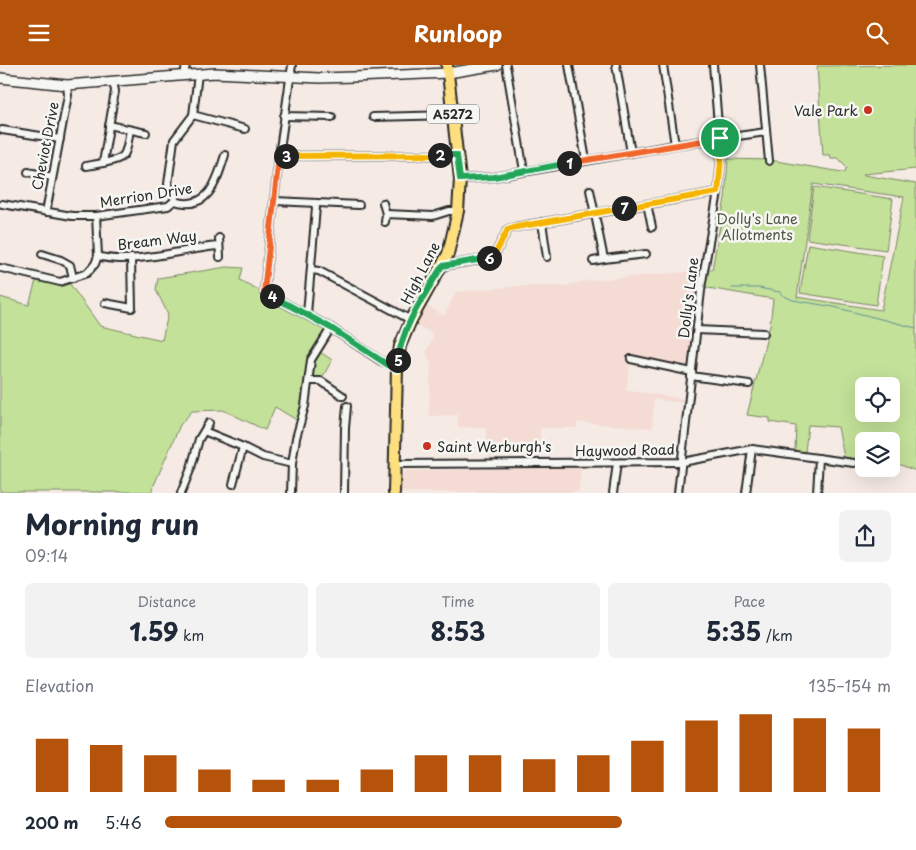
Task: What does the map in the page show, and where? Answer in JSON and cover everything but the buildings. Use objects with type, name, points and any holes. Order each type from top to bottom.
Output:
[{"type":"main road","name":"High Lane","points":[[394,493],[397,369],[400,345],[411,320],[448,254],[458,211],[460,179],[447,69]]},
{"type":"street","points":[[184,75],[186,65]]},
{"type":"street","points":[[292,65],[284,115],[264,292],[307,314],[381,361],[397,369]]},
{"type":"street","points":[[0,78],[67,85],[215,73],[354,77],[497,65]]},
{"type":"street","points":[[506,65],[524,171]]},
{"type":"street","points":[[569,65],[586,160]]},
{"type":"street","points":[[616,65],[630,153]]},
{"type":"street","points":[[662,65],[676,145]]},
{"type":"street","name":"Dolly's Lane","points":[[678,493],[702,283],[718,192],[721,160],[713,65]]},
{"type":"street","points":[[760,65],[769,161]]},
{"type":"street","points":[[174,201],[175,198],[168,184],[174,140],[193,115],[198,74]]},
{"type":"street","points":[[103,163],[115,91],[113,81]]},
{"type":"street","name":"Cheviot Drive","points":[[46,212],[68,95],[67,85]]},
{"type":"street","points":[[193,115],[246,129]]},
{"type":"street","points":[[284,115],[332,117]]},
{"type":"street","points":[[373,117],[453,115]]},
{"type":"street","points":[[109,125],[130,131],[139,129],[146,133]]},
{"type":"street","points":[[2,130],[60,139]]},
{"type":"street","points":[[86,165],[122,158],[125,155],[130,131]]},
{"type":"street","points":[[460,179],[494,177],[676,145],[766,132]]},
{"type":"street","name":"Merrion Drive","points":[[2,204],[12,208],[72,216],[96,216],[168,206],[174,201],[194,203],[205,197],[212,189],[217,181],[225,155]]},
{"type":"street","points":[[279,156],[457,155]]},
{"type":"street","points":[[28,172],[52,177]]},
{"type":"street","points":[[590,190],[604,259]]},
{"type":"street","points":[[442,266],[491,258],[494,256],[508,229],[595,212],[718,192]]},
{"type":"street","points":[[275,201],[359,205]]},
{"type":"street","points":[[307,314],[316,207],[314,203]]},
{"type":"street","points":[[383,203],[386,214],[385,222]]},
{"type":"street","points":[[647,204],[652,227]]},
{"type":"street","points":[[386,214],[433,216],[449,211],[458,211]]},
{"type":"street","points":[[4,271],[60,282],[87,273],[95,264],[98,256],[96,216]]},
{"type":"street","points":[[542,222],[547,257]]},
{"type":"street","points":[[219,238],[220,257]]},
{"type":"street","name":"Bream Way","points":[[98,256],[106,259],[131,258],[188,252],[198,248],[219,246]]},
{"type":"street","points":[[593,261],[648,253]]},
{"type":"street","points":[[42,254],[60,259],[70,265],[73,278]]},
{"type":"street","points":[[105,303],[132,308],[131,258]]},
{"type":"street","points":[[311,269],[319,271],[411,320]]},
{"type":"street","points":[[291,493],[292,464],[309,381],[311,360],[331,328]]},
{"type":"street","points":[[697,330],[764,333]]},
{"type":"street","points":[[631,359],[638,364],[749,384]]},
{"type":"street","points":[[309,381],[321,381],[339,396]]},
{"type":"street","points":[[344,493],[347,406]]},
{"type":"street","points":[[181,493],[191,468],[199,439],[209,423]]},
{"type":"street","points":[[204,431],[263,457],[292,464]]},
{"type":"street","points":[[233,484],[243,447]]},
{"type":"street","points":[[746,493],[752,449]]},
{"type":"street","name":"Haywood Road","points":[[395,464],[682,462],[752,449],[854,463]]},
{"type":"street","points":[[817,493],[820,458]]},
{"type":"street","points":[[613,493],[617,463]]},
{"type":"shaded area","points":[[698,271],[688,366],[683,368],[631,357],[626,390],[684,399],[683,403],[654,399],[652,428],[577,422],[577,428],[540,428],[539,457],[487,456],[486,428],[458,427],[458,415],[429,416],[431,364],[426,352],[434,336],[427,330],[415,325],[427,306],[444,316],[456,292],[521,286],[564,286],[586,281]]},
{"type":"shaded area","points":[[581,467],[578,492],[400,492],[404,471]]},
{"type":"green space","name":"Dolly's Lane Allotments","points":[[916,65],[916,169],[863,174],[916,184],[916,471],[900,465],[900,432],[855,432],[854,463],[847,462],[844,457],[838,427],[808,425],[805,452],[795,451],[796,426],[770,422],[770,418],[747,415],[770,325],[773,299],[702,287],[704,269],[712,270],[725,198],[728,159],[770,160],[842,172],[845,172],[846,168],[848,168],[838,158],[823,155],[817,66]],"holes":[[[813,184],[904,197],[881,310],[797,297]]]},
{"type":"green space","points":[[814,187],[893,199],[886,250],[807,239]]},
{"type":"green space","points":[[808,244],[883,256],[876,305],[800,293]]},
{"type":"green space","points":[[227,267],[243,268],[240,280],[331,328],[317,350],[332,360],[322,378],[309,381],[300,422],[275,407],[265,430],[223,410],[192,411],[180,425],[151,492],[0,492],[0,297],[29,305],[37,277],[67,280],[100,326],[162,340],[168,314],[156,290],[158,278]]},
{"type":"waterway","points":[[732,288],[759,288],[780,292],[782,295],[793,300],[834,307],[916,328]]},
{"type":"place","name":"Vale Park","points":[[868,110]]},
{"type":"place","name":"Saint Werburgh's","points":[[427,446]]},
{"type":"route","points":[[720,138],[721,160],[718,192],[595,212],[508,229],[494,256],[491,258],[442,266],[405,332],[400,345],[397,369],[381,361],[307,314],[264,292],[279,156],[457,155],[460,179],[494,177],[720,138]]}]
